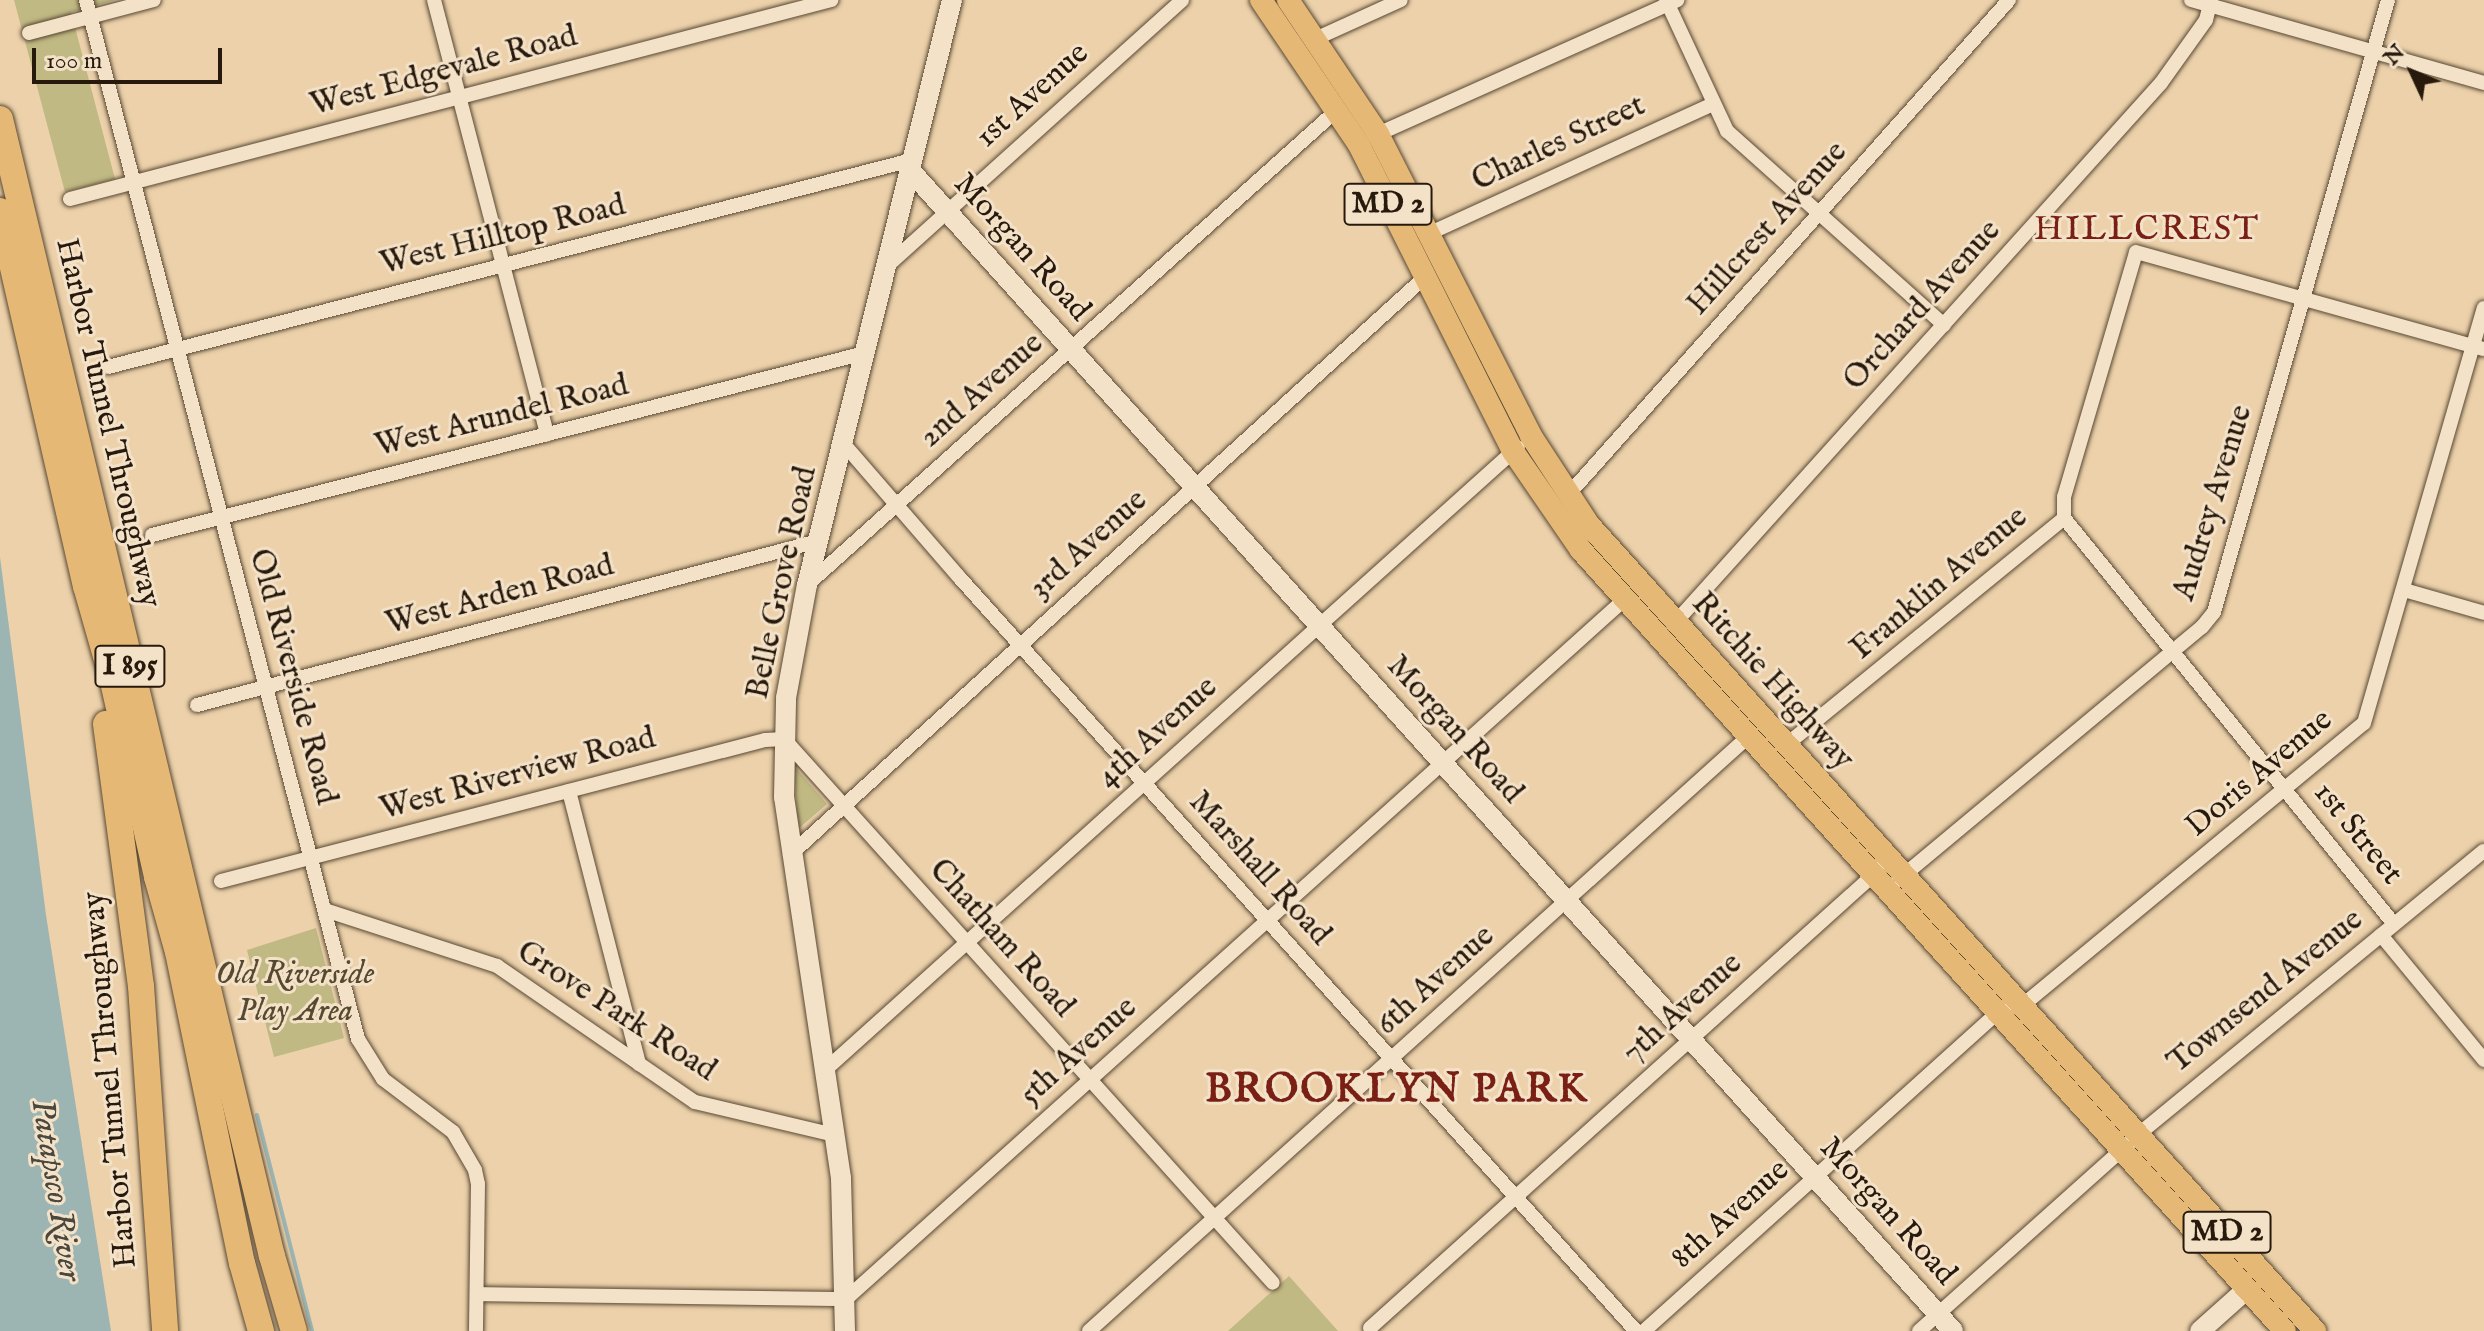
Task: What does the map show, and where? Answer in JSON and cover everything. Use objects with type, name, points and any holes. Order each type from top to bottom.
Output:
[{"type":"highway","name":"Harbor Tunnel Throughway","points":[[0,119],[272,1256],[294,1331]]},
{"type":"highway","name":"Harbor Tunnel Throughway","points":[[0,211],[86,586],[112,677],[157,877],[178,952],[242,1263],[261,1331]]},
{"type":"highway","name":"Harbor Tunnel Throughway","points":[[86,586],[88,632],[112,757],[134,927],[165,1331]]},
{"type":"highway","name":"Harbor Tunnel Throughway","points":[[272,1256],[285,1331]]},
{"type":"main road","name":"Ritchie Highway","points":[[1261,0],[1359,145],[1513,451],[1581,550],[1624,600],[1667,631],[1786,745],[1999,1011],[2315,1331]]},
{"type":"main road","name":"Ritchie Highway","points":[[1288,0],[1378,134],[1531,436],[1568,495],[1667,631],[1749,736],[2023,1005],[2247,1289],[2285,1331]]},
{"type":"street","name":"Old Riverside Road","points":[[86,0],[365,1055],[383,1079],[453,1132],[475,1170],[476,1331]]},
{"type":"street","points":[[29,33],[154,0]]},
{"type":"street","points":[[434,0],[547,435]]},
{"type":"street","name":"West Edgevale Road","points":[[70,199],[831,0]]},
{"type":"street","name":"Belle Grove Road","points":[[845,1331],[841,1178],[790,855],[784,797],[784,739],[794,644],[807,585],[952,0]]},
{"type":"street","name":"1st Avenue","points":[[887,266],[1182,0]]},
{"type":"street","points":[[1315,39],[1380,4],[1401,0]]},
{"type":"street","name":"Hillcrest Avenue","points":[[1568,495],[2009,0]]},
{"type":"street","points":[[2191,0],[2211,3],[2484,83]]},
{"type":"street","name":"Audrey Avenue","points":[[1889,874],[2173,652],[2202,627],[2218,603],[2388,0]]},
{"type":"street","points":[[1378,134],[1670,1],[1727,131],[1944,325]]},
{"type":"street","name":"Orchard Avenue","points":[[1667,631],[2161,83],[2206,20],[2211,3]]},
{"type":"street","name":"Charles Street","points":[[1428,234],[1713,104]]},
{"type":"street","name":"2nd Avenue","points":[[807,585],[1337,110]]},
{"type":"street","name":"Morgan Road","points":[[911,164],[948,211],[1194,487],[1953,1331]]},
{"type":"street","name":"West Hilltop Road","points":[[108,367],[911,164]]},
{"type":"street","name":"Franklin Avenue","points":[[1786,745],[2064,518],[2064,497],[2136,252],[2303,299]]},
{"type":"street","name":"3rd Avenue","points":[[790,855],[1425,277]]},
{"type":"street","points":[[2303,299],[2479,347]]},
{"type":"street","name":"Doris Avenue","points":[[1999,1011],[2023,1005],[2364,723],[2479,347],[2484,308]]},
{"type":"street","name":"West Arundel Road","points":[[152,535],[865,353]]},
{"type":"street","name":"4th Avenue","points":[[824,1071],[1531,436]]},
{"type":"street","name":"Marshall Road","points":[[843,443],[1020,645],[1636,1331]]},
{"type":"street","name":"1st Street","points":[[2064,518],[2394,924]]},
{"type":"street","name":"West Arden Road","points":[[197,705],[818,541]]},
{"type":"street","points":[[2404,590],[2484,613]]},
{"type":"street","name":"5th Avenue","points":[[846,1299],[1624,600]]},
{"type":"street","name":"6th Avenue","points":[[1089,1331],[1749,736]]},
{"type":"street","name":"West Riverview Road","points":[[221,881],[765,740],[784,739]]},
{"type":"street","name":"Chatham Road","points":[[784,739],[1273,1283]]},
{"type":"street","points":[[569,791],[639,1064]]},
{"type":"street","name":"Townsend Avenue","points":[[1919,1331],[2130,1141],[2484,851]]},
{"type":"street","name":"7th Avenue","points":[[1370,1328],[1691,1039],[1889,874]]},
{"type":"street","name":"Grove Park Road","points":[[325,910],[497,966],[695,1102],[835,1135]]},
{"type":"street","name":"1st Street","points":[[2381,935],[2484,1060]]},
{"type":"street","name":"8th Avenue","points":[[1644,1331],[1999,1011]]},
{"type":"street","points":[[2200,1331],[2247,1289]]},
{"type":"street","points":[[477,1294],[846,1299]]},
{"type":"green space","points":[[14,0],[115,0],[71,12],[115,179],[65,192]]},
{"type":"green space","points":[[794,766],[827,804],[798,829]]},
{"type":"green space","name":"Old Riverside Play Area","points":[[316,928],[344,1038],[274,1057],[247,950]]},
{"type":"green space","points":[[1289,1276],[1338,1331],[1228,1331]]},
{"type":"water","name":"Patapsco River","points":[[0,557],[46,915],[111,1331],[0,1331]]},
{"type":"waterway","points":[[257,1115],[312,1331]]},
{"type":"district","name":"HILLCREST","points":[[2147,230]]},
{"type":"district","name":"BROOKLYN PARK","points":[[1397,1091]]}]
